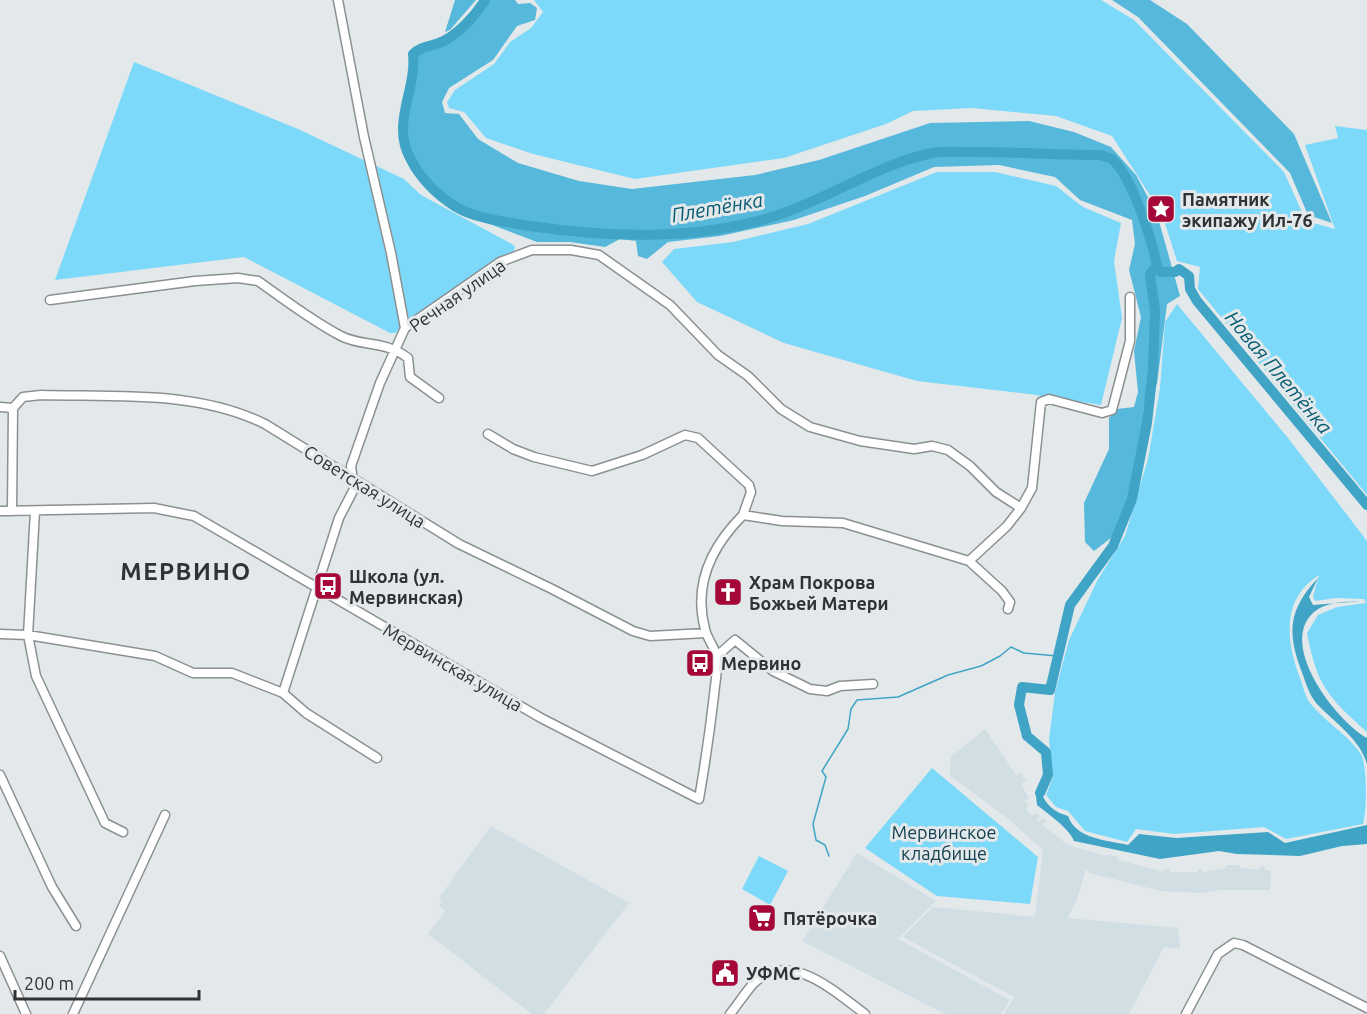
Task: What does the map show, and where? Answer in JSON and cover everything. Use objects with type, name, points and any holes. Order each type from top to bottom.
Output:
[{"type":"street","points":[[338,0],[364,137],[391,253],[405,328]]},
{"type":"street","name":"Речная улица","points":[[283,693],[339,518],[354,489],[351,466],[380,383],[405,328],[500,262],[532,250],[571,250],[599,255],[670,305],[718,355],[748,376],[781,409],[810,427],[860,441],[914,449],[932,446],[948,450],[970,466],[996,492],[1021,508]]},
{"type":"street","points":[[50,300],[195,281],[248,279],[258,281],[343,337],[371,342],[395,350],[408,358],[410,377],[440,398]]},
{"type":"street","points":[[969,561],[1007,526],[1021,508],[1032,488],[1041,402],[1049,399],[1102,413],[1112,410],[1130,341],[1130,297]]},
{"type":"street","name":"Советская улица","points":[[14,408],[23,397],[41,395],[190,400],[242,412],[353,477],[459,544],[552,589],[633,632],[650,636],[706,633]]},
{"type":"street","points":[[0,407],[14,408],[12,511]]},
{"type":"street","points":[[488,434],[513,449],[534,457],[592,471],[642,455],[685,435],[698,438],[749,485],[751,492],[743,515],[717,549],[703,578],[700,609],[706,633],[717,656],[735,640],[773,671],[810,689],[826,690],[840,686],[873,684]]},
{"type":"street","name":"Мервинская улица","points":[[0,511],[154,508],[182,512],[207,521],[541,718],[699,799],[710,732],[717,656]]},
{"type":"street","points":[[35,511],[28,635],[38,682],[105,823],[123,832]]},
{"type":"street","points":[[743,515],[783,521],[843,523],[969,561],[1002,591],[1010,603],[1008,609]]},
{"type":"street","points":[[0,634],[28,635],[155,656],[193,673],[232,674],[283,693],[306,713],[377,758]]},
{"type":"street","points":[[0,775],[52,887],[76,926]]},
{"type":"street","points":[[73,1014],[165,815]]},
{"type":"street","points":[[1186,1014],[1222,948],[1234,943],[1243,945],[1367,1008]]},
{"type":"street","points":[[0,956],[26,1014]]},
{"type":"street","points":[[730,1014],[754,984],[764,976],[791,971],[808,974],[864,1014]]},
{"type":"shaded area","points":[[455,0],[476,0],[450,30],[445,32]]},
{"type":"shaded area","points":[[485,0],[515,0],[518,4],[530,3],[537,8],[535,20],[517,26],[493,60],[449,88],[442,102],[445,113],[459,114],[478,139],[518,163],[579,181],[632,189],[755,175],[819,160],[930,123],[1029,121],[1074,132],[1111,147],[1136,175],[1157,214],[1180,296],[1167,304],[1157,384],[1144,403],[1141,453],[1116,534],[1094,551],[1085,542],[1084,503],[1109,449],[1109,418],[1117,409],[1134,407],[1138,392],[1134,351],[1141,317],[1129,270],[1135,244],[1132,220],[1080,200],[1055,177],[999,165],[934,167],[865,196],[794,220],[720,236],[668,242],[647,259],[638,256],[636,241],[620,239],[605,247],[570,242],[537,242],[479,220],[471,212],[458,208],[436,192],[420,176],[402,137],[406,98],[412,90],[413,54],[422,48],[446,40],[459,31]]},
{"type":"shaded area","points":[[1112,0],[1150,0],[1187,24],[1294,134],[1332,223],[1308,215],[1290,173],[1138,17]]},
{"type":"shaded area","points":[[1318,578],[1309,597],[1313,605],[1334,603],[1316,610],[1303,629],[1303,646],[1307,665],[1328,701],[1355,730],[1367,738],[1367,764],[1353,739],[1312,697],[1294,647],[1295,612],[1300,601]]},
{"type":"shaded area","points":[[985,729],[1016,775],[1021,773],[1026,781],[1021,784],[1029,798],[1024,801],[1029,805],[1026,810],[1033,816],[1037,813],[1040,816],[1037,819],[1039,822],[1043,818],[1046,821],[1042,825],[1068,845],[1106,856],[1107,854],[1118,857],[1118,860],[1164,872],[1165,869],[1170,869],[1170,872],[1197,872],[1198,869],[1202,869],[1202,872],[1226,868],[1226,865],[1239,865],[1240,868],[1259,870],[1260,866],[1265,867],[1265,870],[1271,871],[1270,890],[1221,890],[1201,893],[1161,891],[1090,873],[1086,869],[1076,902],[1067,918],[1178,928],[1180,949],[1164,947],[1129,1014],[1004,1014],[1014,997],[903,937],[933,907],[1035,917],[1043,850],[1006,817],[950,776],[951,757]]},
{"type":"shaded area","points":[[1041,792],[1045,801],[1068,816],[1078,830],[1101,840],[1128,845],[1139,834],[1176,838],[1268,832],[1285,843],[1367,825],[1367,844],[1342,846],[1300,856],[1237,854],[1219,851],[1160,859],[1074,841],[1063,826],[1037,805],[1036,796]]},
{"type":"shaded area","points":[[491,826],[629,903],[544,1014],[532,1014],[428,934],[445,911],[439,906],[442,901],[439,898]]},
{"type":"shaded area","points":[[857,853],[936,901],[898,939],[1010,1000],[1001,1014],[945,1014],[802,941]]},
{"type":"green space","points":[[534,0],[1101,0],[1134,20],[1284,172],[1306,221],[1335,229],[1305,145],[1338,138],[1335,126],[1367,130],[1367,495],[1198,289],[1200,267],[1177,261],[1162,214],[1112,136],[1056,116],[972,108],[913,111],[886,124],[784,158],[635,179],[533,154],[486,138],[464,112],[449,108],[447,102],[455,90],[494,64],[510,42],[531,28],[543,12]]},
{"type":"green space","points":[[134,62],[298,129],[404,179],[421,195],[512,244],[515,247],[513,253],[395,333],[390,333],[244,257],[55,280]]},
{"type":"green space","points":[[937,172],[995,172],[1056,186],[1083,207],[1121,223],[1114,261],[1122,318],[1101,405],[917,381],[784,343],[697,302],[662,262],[674,249],[733,242],[808,224]]},
{"type":"green space","points":[[1177,304],[1288,438],[1367,541],[1367,732],[1326,689],[1315,666],[1307,633],[1318,615],[1337,607],[1366,603],[1364,599],[1337,598],[1315,601],[1313,596],[1319,575],[1298,596],[1290,622],[1295,664],[1308,700],[1352,743],[1362,756],[1366,790],[1363,824],[1286,839],[1264,827],[1174,834],[1136,829],[1127,842],[1085,831],[1068,811],[1056,807],[1046,795],[1053,777],[1049,740],[1055,692],[1069,640],[1097,581],[1125,536],[1148,459],[1160,388],[1165,322]]},
{"type":"green space","name":"Мервинское кладбище","points":[[932,768],[1038,857],[1030,904],[937,896],[865,848]]},
{"type":"green space","points":[[759,856],[788,871],[770,905],[742,889]]},
{"type":"waterway","name":"Плетёнка","points":[[485,0],[459,31],[446,40],[419,49],[413,54],[412,80],[404,119],[405,145],[414,165],[430,186],[456,207],[492,220],[561,230],[625,235],[688,233],[751,223],[781,214],[875,172],[932,153],[1005,152],[1100,155],[1113,160],[1127,180],[1146,226],[1157,266],[1161,272],[1175,272],[1179,269],[1189,276],[1190,289],[1197,301],[1367,505]]},
{"type":"waterway","points":[[1040,793],[1048,775],[1046,752],[1027,736],[1019,705],[1022,687],[1050,690],[1070,605],[1113,546],[1132,499],[1147,423],[1153,369],[1155,310],[1150,274],[1157,266]]},
{"type":"waterway","points":[[829,856],[825,845],[816,840],[813,824],[826,777],[822,771],[848,729],[851,709],[857,700],[898,697],[948,675],[981,666],[1011,647],[1024,653],[1057,656]]},
{"type":"place","name":"Памятник экипажу Ил-76","points":[[1161,209]]},
{"type":"place","name":"Школа (ул. Мервинская)","points":[[328,586]]},
{"type":"place","name":"Храм Покрова Божьей Матери","points":[[728,592]]},
{"type":"place","name":"Мервино","points":[[700,663]]},
{"type":"place","name":"Пятёрочка","points":[[762,918]]},
{"type":"place","name":"УФМС","points":[[725,973]]},
{"type":"district","name":"МЕРВИНО","points":[[186,571]]},
{"type":"water label","name":"Новая Плетёнка","points":[[1279,372]]}]
